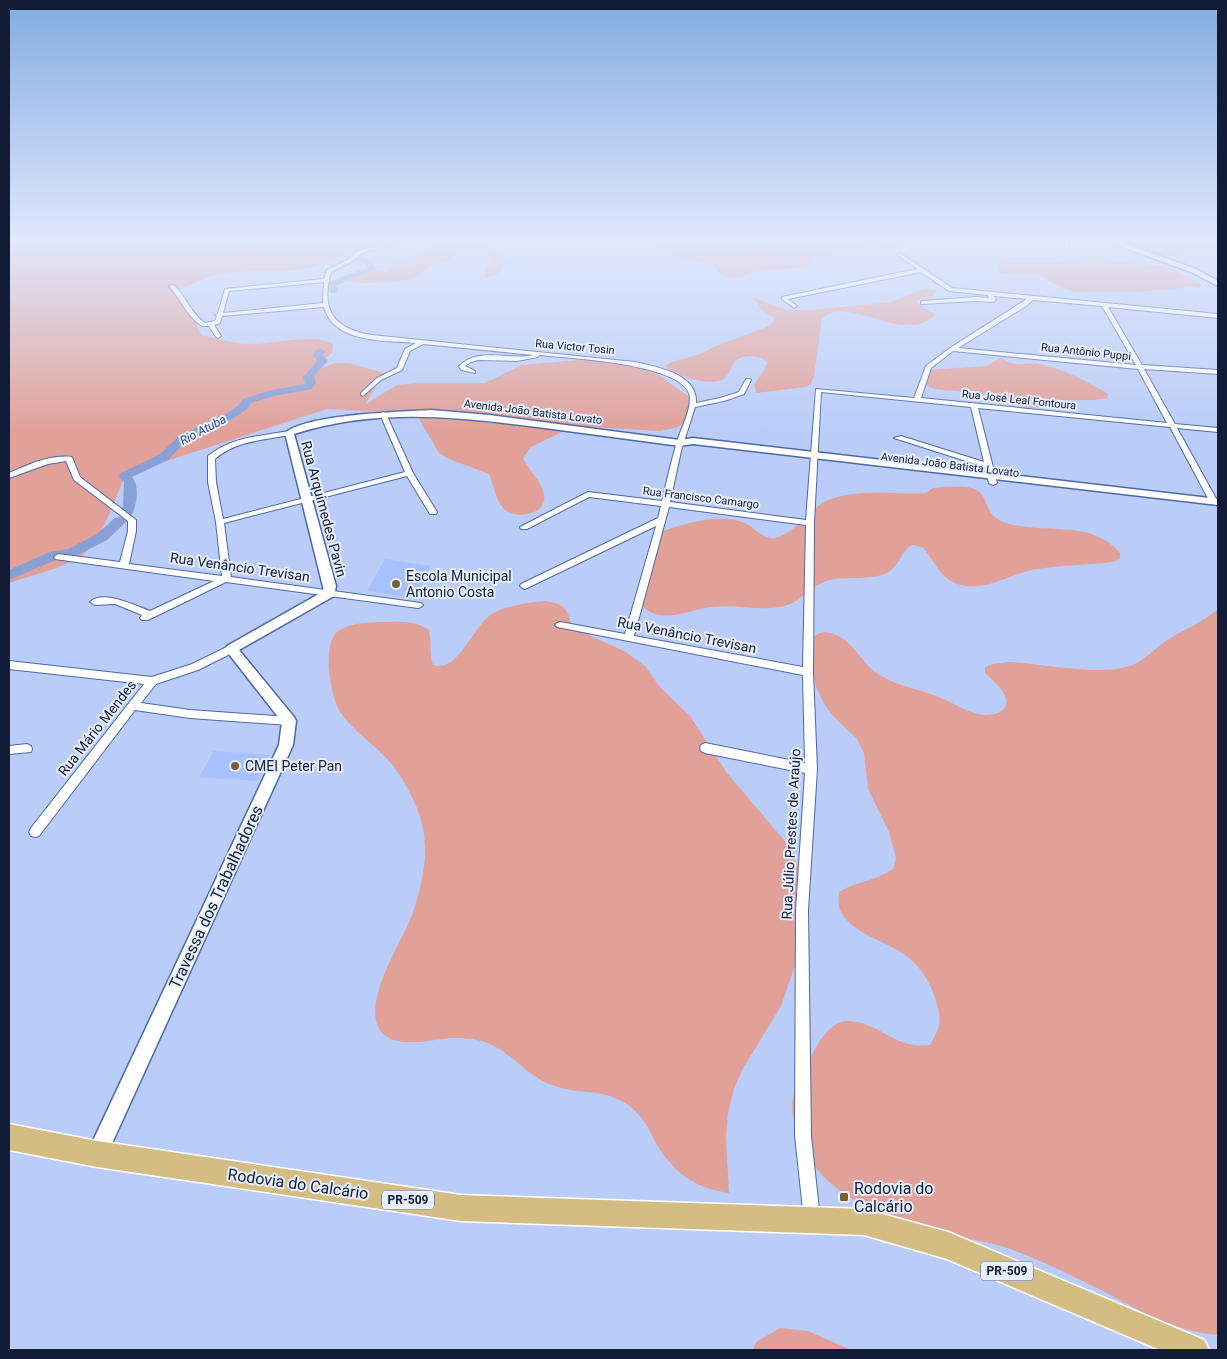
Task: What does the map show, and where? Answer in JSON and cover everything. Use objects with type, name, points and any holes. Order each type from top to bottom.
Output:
[{"type":"main road","name":"Rodovia do Calcário","points":[[9,1137],[97,1154],[461,1208],[864,1222],[948,1246],[1194,1350]]},
{"type":"street","points":[[188,304],[198,322],[204,325],[211,324],[218,318],[222,304]]},
{"type":"street","points":[[917,400],[928,367],[952,349],[1025,304]]},
{"type":"street","points":[[1099,304],[1218,316]]},
{"type":"street","points":[[218,318],[325,305]]},
{"type":"street","name":"Rua Victor Tosin","points":[[325,305],[339,326],[348,331],[422,343],[616,361],[652,368],[676,378],[686,385],[692,392],[692,406]]},
{"type":"street","points":[[1104,305],[1142,367],[1171,425],[1217,506]]},
{"type":"street","points":[[211,324],[218,336]]},
{"type":"street","points":[[363,394],[379,378],[400,369],[407,350],[422,343]]},
{"type":"street","name":"Rua Antônio Puppi","points":[[952,349],[1142,367],[1218,372]]},
{"type":"street","points":[[473,372],[463,369],[462,366],[471,359],[478,357],[520,360],[541,354]]},
{"type":"street","points":[[629,638],[680,443],[692,406],[722,400],[742,393],[748,380]]},
{"type":"street","name":"Rua José Leal Fontoura","points":[[818,390],[1218,430]]},
{"type":"street","name":"Rua Júlio Prestes de Araújo","points":[[812,1219],[803,1136],[802,919],[811,769],[808,672],[810,523],[818,390]]},
{"type":"street","points":[[974,405],[992,479]]},
{"type":"street","name":"Avenida João Batista Lovato","points":[[289,432],[314,425],[383,414],[431,413],[489,418],[680,443],[690,448],[814,459],[1217,506]]},
{"type":"street","points":[[383,414],[409,473],[433,512]]},
{"type":"street","points":[[95,602],[116,600],[148,617],[227,578],[220,522],[211,474],[211,458],[218,450],[231,445],[289,432]]},
{"type":"street","name":"Rua Arquimedes Pavin","points":[[289,432],[330,586],[330,593]]},
{"type":"street","points":[[898,438],[989,466]]},
{"type":"street","points":[[9,476],[44,461],[58,458],[69,459],[77,478],[132,520],[132,530],[124,565]]},
{"type":"street","points":[[220,522],[409,473]]},
{"type":"street","name":"Rua Francisco Camargo","points":[[524,527],[588,494],[810,523]]},
{"type":"street","points":[[524,586],[661,520]]},
{"type":"street","name":"Rua Venâncio Trevisan","points":[[58,557],[227,578],[418,605]]},
{"type":"street","name":"Rua Mário Mendes","points":[[35,832],[152,681],[195,667],[231,649],[330,593]]},
{"type":"street","name":"Rua Venâncio Trevisan","points":[[560,625],[808,672]]},
{"type":"street","points":[[231,649],[289,721]]},
{"type":"street","points":[[9,665],[152,681]]},
{"type":"street","points":[[133,706],[190,714],[289,721]]},
{"type":"street","name":"Travessa dos Trabalhadores","points":[[97,1154],[286,744],[289,721]]},
{"type":"street","points":[[705,748],[811,769]]},
{"type":"street","points":[[9,750],[27,749]]},
{"type":"shaded area","points":[[9,304],[186,304],[202,335],[242,344],[304,339],[325,341],[333,344],[332,353],[305,375],[335,363],[348,363],[385,373],[378,381],[366,404],[397,385],[418,383],[485,383],[522,365],[579,360],[621,362],[653,371],[692,399],[684,423],[676,428],[659,431],[574,426],[531,447],[523,458],[541,485],[544,502],[536,511],[523,515],[509,512],[501,506],[489,474],[449,459],[439,453],[416,414],[327,409],[126,474],[99,535],[88,550],[62,566],[9,583]]},
{"type":"shaded area","points":[[758,304],[772,304],[787,310],[813,310],[867,304],[920,304],[935,315],[922,323],[910,325],[896,324],[844,311],[832,313],[822,318],[814,376],[811,384],[806,387],[756,393],[754,384],[764,371],[767,362],[756,357],[748,356],[736,360],[727,376],[717,382],[692,379],[670,370],[666,366],[669,363],[700,354],[769,326],[774,321],[774,318],[761,309]]},
{"type":"shaded area","points":[[1001,358],[1018,364],[1032,363],[1059,369],[1105,392],[1108,394],[1107,398],[1057,400],[1038,407],[1026,408],[989,394],[934,389],[924,384],[928,370],[986,366]]},
{"type":"shaded area","points":[[933,488],[971,488],[980,492],[990,512],[995,517],[1013,525],[1070,530],[1097,536],[1109,543],[1120,553],[1120,559],[1113,562],[1037,569],[986,585],[965,586],[949,580],[940,572],[922,547],[912,545],[905,551],[896,565],[885,574],[823,582],[796,601],[775,608],[711,607],[666,616],[649,611],[638,600],[658,536],[663,531],[693,522],[726,519],[745,523],[768,537],[779,537],[793,529],[821,504],[840,496],[864,493],[926,493]]},
{"type":"shaded area","name":"Escola Municipal Antonio Costa","points":[[385,559],[431,566],[414,598],[367,591]]},
{"type":"shaded area","points":[[545,601],[565,608],[573,628],[624,651],[645,666],[660,687],[690,716],[727,773],[789,846],[798,867],[803,885],[797,960],[781,1006],[742,1070],[734,1089],[728,1113],[726,1136],[729,1193],[717,1191],[696,1183],[679,1172],[657,1145],[640,1116],[619,1099],[549,1084],[534,1076],[501,1050],[479,1040],[453,1038],[423,1042],[401,1042],[384,1035],[378,1027],[375,1015],[376,1001],[386,970],[412,915],[423,872],[424,835],[416,806],[408,788],[397,771],[347,721],[337,706],[329,672],[332,639],[341,629],[357,624],[398,622],[417,624],[429,630],[433,665],[442,666],[458,656],[478,628],[492,614],[511,606]]},
{"type":"shaded area","points":[[1218,609],[1218,1335],[1188,1330],[1173,1325],[1145,1313],[1069,1274],[1010,1249],[896,1218],[871,1209],[849,1197],[829,1181],[812,1163],[796,1129],[792,1102],[801,1076],[822,1038],[841,1022],[848,1021],[866,1024],[907,1043],[930,1045],[940,1022],[933,991],[919,968],[904,954],[867,935],[849,923],[839,907],[839,892],[887,873],[893,869],[896,858],[889,832],[868,789],[864,753],[857,739],[833,716],[825,705],[816,687],[808,657],[809,640],[815,635],[822,633],[836,635],[848,643],[872,670],[885,678],[939,697],[973,713],[989,715],[1000,712],[1007,702],[1003,691],[985,673],[985,667],[1008,662],[1090,670],[1122,668],[1135,664],[1175,635],[1200,622]]},
{"type":"shaded area","name":"CMEI Peter Pan","points":[[214,751],[270,755],[257,781],[199,777]]},
{"type":"shaded area","points":[[780,1328],[808,1331],[851,1350],[753,1350],[756,1342]]},
{"type":"waterway","name":"Rio Atuba","points":[[126,513],[129,507],[130,482],[125,476],[164,457],[182,439],[230,416],[243,407],[247,401],[272,393],[308,387],[311,383],[309,375],[323,361],[318,355],[320,351]]},
{"type":"waterway","name":"Rio Atuba","points":[[9,575],[55,555],[71,553],[102,537],[120,521]]},
{"type":"place","name":"Escola Municipal Antonio Costa","points":[[396,584]]},
{"type":"place","name":"CMEI Peter Pan","points":[[235,766]]},
{"type":"place","name":"Rodovia do Calcário","points":[[844,1197]]}]
